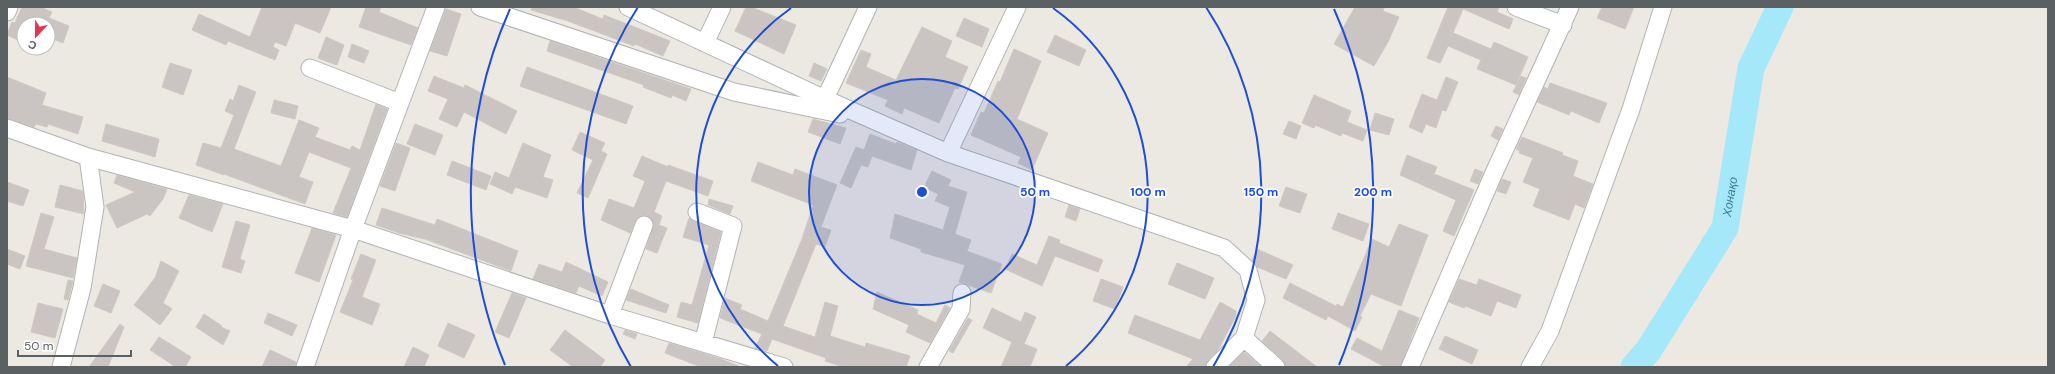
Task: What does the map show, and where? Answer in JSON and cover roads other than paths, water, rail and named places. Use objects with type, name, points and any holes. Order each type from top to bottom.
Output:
[{"type":"street","points":[[7,12],[9,7]]},
{"type":"street","points":[[305,367],[352,229],[436,7]]},
{"type":"street","points":[[480,7],[734,92],[873,120]]},
{"type":"street","points":[[628,7],[825,99],[948,154],[1224,248],[1248,270],[1256,300],[1244,338],[1215,367]]},
{"type":"street","points":[[705,43],[722,7]]},
{"type":"street","points":[[825,99],[868,7]]},
{"type":"street","points":[[948,154],[1017,7]]},
{"type":"street","points":[[1516,7],[1563,25]]},
{"type":"street","points":[[1410,367],[1493,175],[1570,7]]},
{"type":"street","points":[[1530,367],[1550,331],[1631,109],[1663,7]]},
{"type":"street","points":[[310,68],[400,103]]},
{"type":"street","points":[[7,128],[88,157],[352,229],[610,315],[784,367]]},
{"type":"street","points":[[61,367],[82,288],[95,207],[88,157]]},
{"type":"street","points":[[697,212],[733,226],[703,343]]},
{"type":"street","points":[[610,315],[644,225]]},
{"type":"street","points":[[928,367],[961,309],[962,293]]},
{"type":"street","points":[[1244,338],[1276,367]]},
{"type":"waterway","name":"Хонақо","points":[[1634,367],[1648,351],[1725,228],[1751,68],[1780,7]]}]
